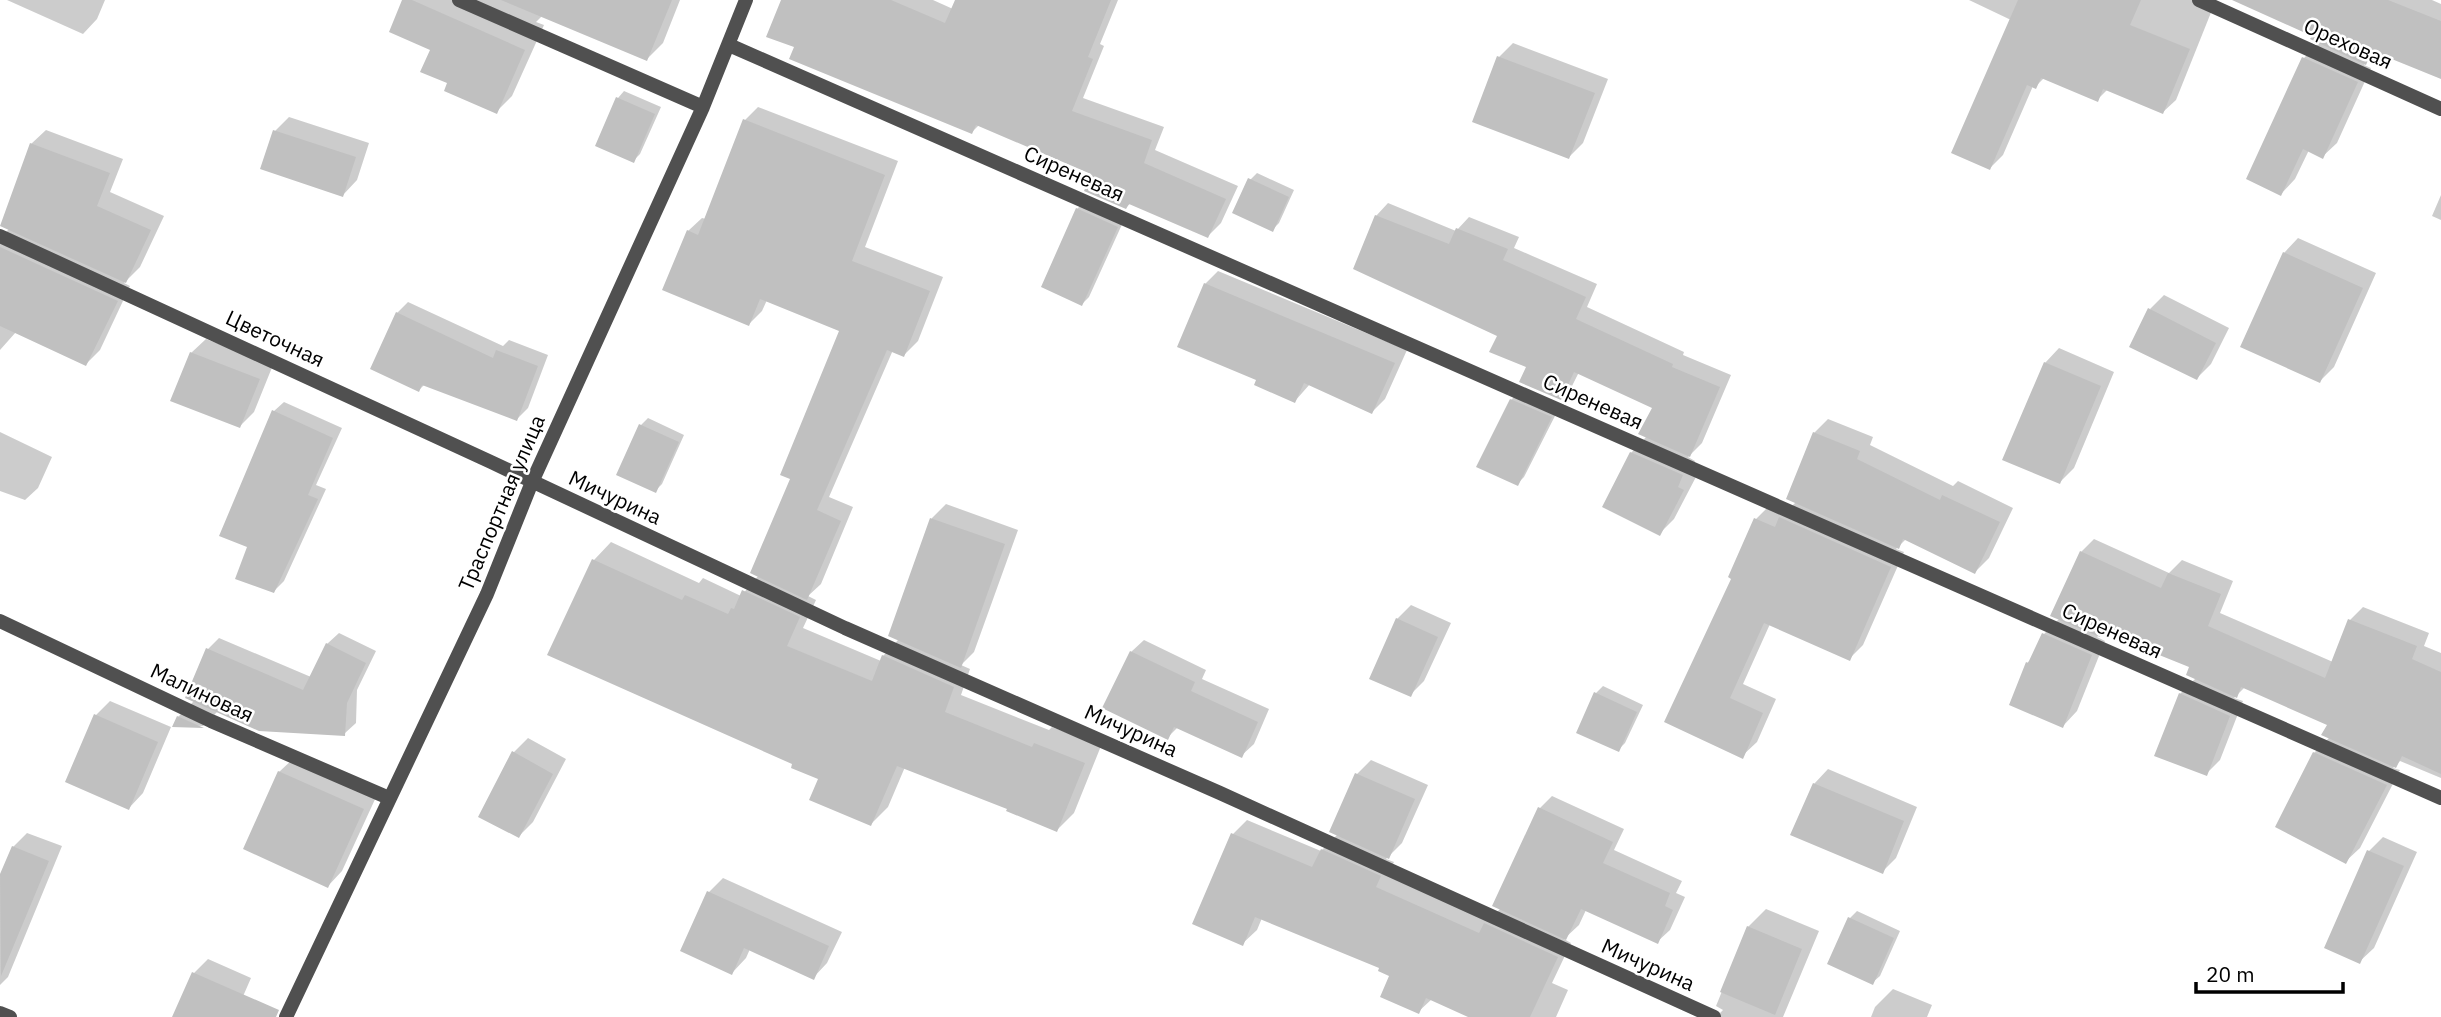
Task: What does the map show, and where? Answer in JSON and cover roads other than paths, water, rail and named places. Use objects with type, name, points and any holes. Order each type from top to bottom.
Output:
[{"type":"street","points":[[458,0],[703,107]]},
{"type":"street","name":"Траспортная улица","points":[[286,1017],[486,594],[531,482],[703,107],[746,0]]},
{"type":"street","name":"Ореховая","points":[[2199,0],[2441,109]]},
{"type":"street","name":"Сиреневая","points":[[729,45],[2441,798]]},
{"type":"street","name":"Цветочная","points":[[0,236],[531,482]]},
{"type":"street","name":"Мичурина","points":[[531,482],[845,628],[1220,793],[1714,1017]]},
{"type":"street","name":"Малиновая","points":[[0,621],[211,721],[389,798]]},
{"type":"street","points":[[0,1013],[10,1017]]}]
